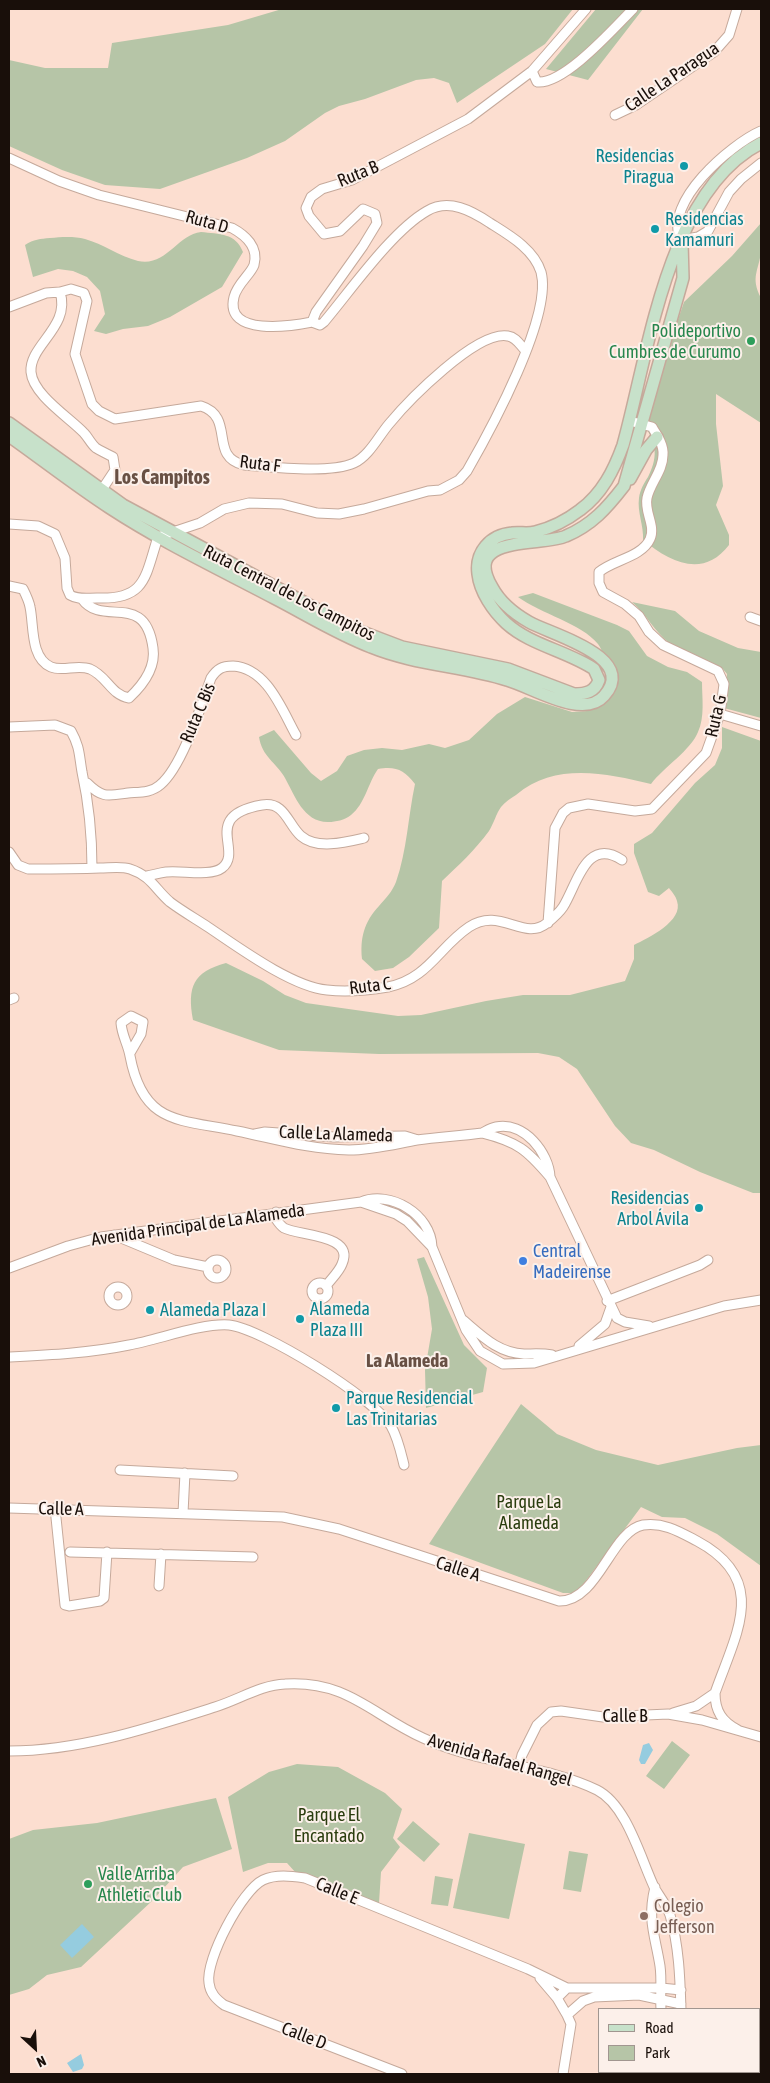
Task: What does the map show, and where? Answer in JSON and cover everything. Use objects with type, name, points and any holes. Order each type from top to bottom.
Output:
[{"type":"main road","points":[[682,240],[698,207],[718,177],[736,160],[761,143]]},
{"type":"main road","name":"Ruta Central de Los Campitos","points":[[9,436],[99,495],[309,606],[377,639],[424,652],[502,667],[574,694],[585,694],[599,680],[594,669],[506,623],[484,593],[478,576],[478,561],[485,546],[498,537],[510,533],[533,533],[546,529],[572,515],[587,504],[605,484],[614,468],[630,421],[667,271],[682,240]]},
{"type":"main road","name":"Ruta Central de Los Campitos","points":[[9,423],[99,495],[158,538],[349,638],[373,648],[423,663],[490,674],[559,700],[588,705],[596,703],[607,693],[612,679],[609,666],[593,652],[530,622],[514,612],[494,590],[487,578],[486,565],[492,553],[501,546],[555,540],[589,524],[606,509],[624,486],[683,278],[682,240]]},
{"type":"main road","points":[[624,486],[658,436]]},
{"type":"street","name":"Ruta B","points":[[312,322],[316,312],[364,246],[377,222],[375,214],[363,209],[340,231],[324,234],[309,216],[306,208],[310,197],[322,188],[352,180],[468,119],[532,71],[586,9]]},
{"type":"street","points":[[532,71],[537,82],[554,80],[601,41],[633,9]]},
{"type":"street","name":"Calle La Paragua","points":[[615,115],[636,105],[714,52],[729,34],[738,9]]},
{"type":"street","points":[[761,131],[733,148],[695,186],[677,222],[678,233],[682,240],[698,237],[708,231],[729,192],[761,163]]},
{"type":"street","name":"Ruta D","points":[[9,158],[59,181],[99,195],[217,223],[238,231],[245,235],[250,244],[254,253],[254,265],[242,279],[234,297],[233,306],[237,314],[244,322],[252,326],[298,325],[312,322]]},
{"type":"street","name":"Ruta F","points":[[158,538],[200,523],[224,510],[249,503],[282,504],[317,513],[339,514],[440,490],[451,485],[467,472],[496,420],[537,323],[542,297],[541,272],[537,262],[517,241],[474,212],[452,206],[429,209],[418,217],[366,270],[324,322],[320,325],[312,322]]},
{"type":"street","name":"Ruta F","points":[[60,292],[72,289],[84,293],[87,301],[75,354],[92,404],[99,411],[115,419],[201,406],[207,408],[222,426],[224,452],[234,463],[244,465],[335,468],[356,462],[437,374],[466,352],[487,341],[508,335],[515,338],[525,350]]},
{"type":"street","points":[[9,307],[46,293],[60,292],[64,304],[61,314],[33,361],[31,373],[37,385],[57,409],[84,433],[94,447],[113,457],[114,470],[99,495]]},
{"type":"street","points":[[630,421],[652,427],[658,436]]},
{"type":"street","name":"Ruta G","points":[[548,922],[555,828],[562,813],[569,808],[588,804],[635,811],[652,809],[706,753],[720,714],[724,684],[718,672],[663,645],[649,632],[639,616],[625,604],[603,592],[599,583],[599,572],[607,565],[641,549],[650,539],[652,529],[646,509],[647,499],[663,461],[664,453],[658,436]]},
{"type":"street","points":[[9,524],[38,526],[55,534],[65,558],[67,588],[74,597],[82,599],[120,596],[130,594],[138,589],[143,582],[158,538]]},
{"type":"street","points":[[9,586],[23,589],[27,598],[38,654],[44,662],[52,668],[77,666],[90,669],[104,677],[115,693],[129,698],[149,673],[154,654],[151,636],[146,624],[136,616],[124,612],[107,611],[88,606],[82,599]]},
{"type":"street","points":[[750,617],[761,621]]},
{"type":"street","name":"Ruta C Bis","points":[[86,783],[98,795],[110,796],[152,790],[160,785],[174,766],[216,670],[224,666],[241,667],[259,676],[296,735]]},
{"type":"street","points":[[720,714],[761,726]]},
{"type":"street","points":[[9,727],[55,725],[72,731],[80,746],[83,774],[86,783],[92,833],[92,868]]},
{"type":"street","points":[[9,852],[18,865],[28,870],[128,868],[147,876],[166,872],[216,872],[224,867],[229,857],[226,830],[229,821],[244,809],[265,804],[275,806],[285,813],[300,836],[310,841],[346,843],[364,838]]},
{"type":"street","points":[[548,922],[562,908],[580,872],[596,855],[604,853],[613,854],[622,860]]},
{"type":"street","name":"Ruta C","points":[[147,876],[169,902],[248,954],[303,984],[327,990],[388,987],[411,979],[426,969],[467,928],[482,920],[498,919],[529,930],[541,928],[548,922]]},
{"type":"street","name":"Calle La Alameda","points":[[130,1053],[132,1069],[139,1088],[160,1112],[182,1122],[253,1134],[281,1142],[351,1150],[482,1133],[496,1127],[507,1127],[525,1134],[540,1148],[550,1169],[550,1178]]},
{"type":"street","name":"Calle La Alameda","points":[[253,1134],[265,1132],[334,1137],[405,1136],[418,1140]]},
{"type":"street","name":"Calle La Alameda","points":[[482,1133],[518,1144],[550,1178],[617,1318],[625,1322],[654,1326]]},
{"type":"street","points":[[518,1144],[525,1134]]},
{"type":"street","points":[[333,1149],[334,1137]]},
{"type":"street","name":"Avenida Principal de La Alameda","points":[[9,1268],[68,1246],[114,1235],[382,1198],[395,1201],[422,1220],[432,1239],[432,1246]]},
{"type":"street","name":"Avenida Principal de La Alameda","points":[[361,1202],[396,1214],[407,1221],[432,1246],[472,1340],[480,1351],[495,1361],[511,1365],[520,1365],[568,1352],[724,1306],[761,1300]]},
{"type":"street","points":[[396,1214],[405,1208]]},
{"type":"street","points":[[276,1212],[276,1219],[284,1227],[332,1240],[340,1246],[344,1257],[343,1263],[326,1286]]},
{"type":"street","points":[[114,1235],[174,1260],[208,1267]]},
{"type":"street","points":[[568,1352],[590,1338],[605,1324],[609,1304],[708,1260]]},
{"type":"street","name":"Avenida Principal de La Alameda","points":[[463,1320],[486,1340],[500,1349],[515,1353],[554,1355]]},
{"type":"street","points":[[9,1357],[119,1347],[196,1330],[224,1325],[235,1326],[280,1346],[363,1397],[390,1425],[404,1466]]},
{"type":"street","points":[[495,1361],[500,1349]]},
{"type":"street","points":[[120,1470],[233,1476]]},
{"type":"street","points":[[184,1513],[186,1473]]},
{"type":"street","name":"Calle A","points":[[9,1508],[55,1508],[283,1517],[309,1521],[559,1601],[573,1599],[586,1590],[609,1557],[633,1529],[651,1525],[672,1528],[720,1555],[734,1572],[740,1588],[742,1607],[740,1623],[715,1693]]},
{"type":"street","points":[[55,1508],[64,1605],[100,1601],[104,1598],[107,1552]]},
{"type":"street","points":[[70,1552],[253,1557]]},
{"type":"street","points":[[159,1586],[161,1554]]},
{"type":"street","name":"Avenida Rafael Rangel","points":[[9,1751],[54,1748],[160,1725],[234,1701],[272,1685],[300,1684],[343,1691],[423,1738],[485,1760],[578,1782],[609,1797],[642,1855],[655,1888],[669,1913],[681,1972],[681,2006]]},
{"type":"street","points":[[668,1714],[696,1706],[715,1693]]},
{"type":"street","points":[[715,1693],[715,1703],[720,1716],[730,1726],[738,1730]]},
{"type":"street","name":"Calle B","points":[[519,1767],[522,1756],[537,1725],[552,1712],[561,1711],[613,1718],[668,1714],[761,1737]]},
{"type":"street","name":"Calle E","points":[[211,1992],[209,1984],[210,1968],[231,1917],[254,1885],[272,1877],[305,1878],[528,1969],[566,1988]]},
{"type":"street","points":[[655,1888],[651,1902],[651,1929],[660,1966],[661,2005]]},
{"type":"street","points":[[651,1917],[660,1908],[664,1908],[669,1913]]},
{"type":"street","name":"Calle E","points":[[528,1969],[541,1978],[557,1998]]},
{"type":"street","points":[[563,2074],[571,2024],[557,1998],[566,1988],[661,1988],[681,1990]]},
{"type":"street","name":"Calle D","points":[[211,1992],[224,2005],[402,2074]]},
{"type":"street","points":[[567,2015],[583,2001],[594,1998],[640,1995],[661,2005],[681,2006]]},
{"type":"green space","points":[[282,9],[573,9],[545,44],[457,103],[449,83],[434,78],[416,80],[365,99],[339,106],[325,113],[285,141],[247,158],[160,189],[105,185],[62,170],[9,146],[9,60],[45,68],[108,68],[112,43],[228,25]]},
{"type":"green space","points":[[596,9],[643,9],[588,80],[546,69]]},
{"type":"green space","points":[[761,223],[761,251],[756,274],[756,285],[761,298],[761,423],[716,394],[716,424],[723,486],[716,505],[729,535],[729,545],[708,562],[686,564],[664,555],[643,540],[639,498],[642,487],[652,469],[655,454],[653,441],[641,420],[651,399],[684,302],[732,256]]},
{"type":"green space","points":[[201,232],[220,234],[231,238],[236,241],[243,252],[222,287],[170,317],[148,326],[123,329],[106,334],[94,331],[105,314],[100,291],[87,277],[73,271],[58,269],[33,277],[25,245],[40,239],[76,237],[92,241],[131,259],[148,262],[164,255],[193,234]]},
{"type":"green space","points":[[533,593],[629,631],[647,656],[668,667],[687,672],[702,682],[702,714],[698,732],[690,745],[651,784],[616,776],[581,773],[564,774],[547,778],[531,785],[508,800],[501,807],[484,838],[442,881],[439,928],[409,957],[393,968],[375,971],[362,959],[364,931],[370,918],[389,895],[396,882],[405,846],[415,784],[407,775],[399,770],[390,768],[378,769],[360,805],[351,815],[337,821],[320,821],[313,818],[301,807],[281,772],[263,750],[259,737],[274,730],[311,773],[321,781],[337,771],[347,756],[364,750],[382,748],[402,750],[429,744],[445,748],[469,740],[497,714],[525,697],[572,712],[587,711],[604,701],[606,693],[604,660],[601,650],[598,644],[582,630],[518,597]]},
{"type":"green space","points":[[632,602],[675,611],[699,631],[738,648],[761,652],[761,718],[724,708],[727,674],[722,668],[681,651],[669,643]]},
{"type":"green space","points":[[722,727],[761,741],[761,1193],[753,1193],[700,1172],[654,1150],[631,1143],[615,1126],[577,1069],[559,1057],[538,1053],[379,1054],[279,1050],[193,1020],[191,998],[195,982],[206,971],[226,963],[263,981],[285,995],[306,1003],[398,1016],[421,1015],[523,995],[570,995],[625,981],[634,959],[634,945],[663,928],[670,922],[678,908],[675,895],[669,888],[659,896],[648,892],[634,853],[634,844],[652,833],[695,783],[715,765],[722,748]]},
{"type":"green space","points":[[424,1257],[464,1345],[487,1368],[483,1392],[426,1408],[425,1370],[432,1329],[428,1297],[417,1259]]},
{"type":"green space","name":"Parque La Alameda","points":[[521,1404],[557,1434],[596,1450],[658,1465],[737,1448],[761,1445],[761,1566],[717,1534],[685,1518],[662,1517],[641,1507],[582,1586],[573,1593],[563,1593],[429,1544]]},
{"type":"green space","points":[[672,1741],[690,1755],[664,1789],[646,1776]]},
{"type":"green space","name":"Parque El Encantado","points":[[297,1764],[338,1767],[385,1793],[402,1809],[393,1838],[400,1847],[381,1872],[379,1903],[296,1873],[287,1863],[268,1863],[243,1872],[228,1797],[269,1772]]},
{"type":"green space","name":"Valle Arriba Athletic Club","points":[[216,1798],[232,1849],[183,1867],[152,1901],[81,1967],[47,1975],[29,1989],[9,1995],[9,1839],[33,1830],[97,1823]]},
{"type":"green space","points":[[413,1821],[440,1844],[424,1862],[397,1839]]},
{"type":"green space","points":[[469,1833],[525,1844],[509,1919],[453,1908]]},
{"type":"green space","points":[[569,1851],[588,1854],[581,1892],[563,1889]]},
{"type":"green space","points":[[435,1876],[453,1879],[448,1906],[431,1904]]},
{"type":"water","points":[[649,1743],[653,1750],[645,1764],[641,1764],[639,1760],[643,1745]]},
{"type":"water","points":[[82,1924],[94,1937],[72,1958],[60,1945]]},
{"type":"water","points":[[81,2054],[84,2065],[82,2069],[73,2072],[67,2063]]},
{"type":"place","name":"Residencias Piragua","points":[[684,166]]},
{"type":"place","name":"Residencias Kamamuri","points":[[655,229]]},
{"type":"place","name":"Polideportivo Cumbres de Curumo","points":[[751,341]]},
{"type":"place","name":"Residencias Arbol Ávila","points":[[699,1208]]},
{"type":"place","name":"Central Madeirense","points":[[523,1261]]},
{"type":"place","name":"Alameda Plaza I","points":[[150,1310]]},
{"type":"place","name":"Alameda Plaza III","points":[[300,1319]]},
{"type":"place","name":"Parque Residencial Las Trinitarias","points":[[336,1408]]},
{"type":"place","name":"Valle Arriba Athletic Club","points":[[88,1884]]},
{"type":"place","name":"Colegio Jefferson","points":[[644,1916]]},
{"type":"district","name":"Los Campitos","points":[[162,478]]},
{"type":"district","name":"La Alameda","points":[[407,1361]]}]
